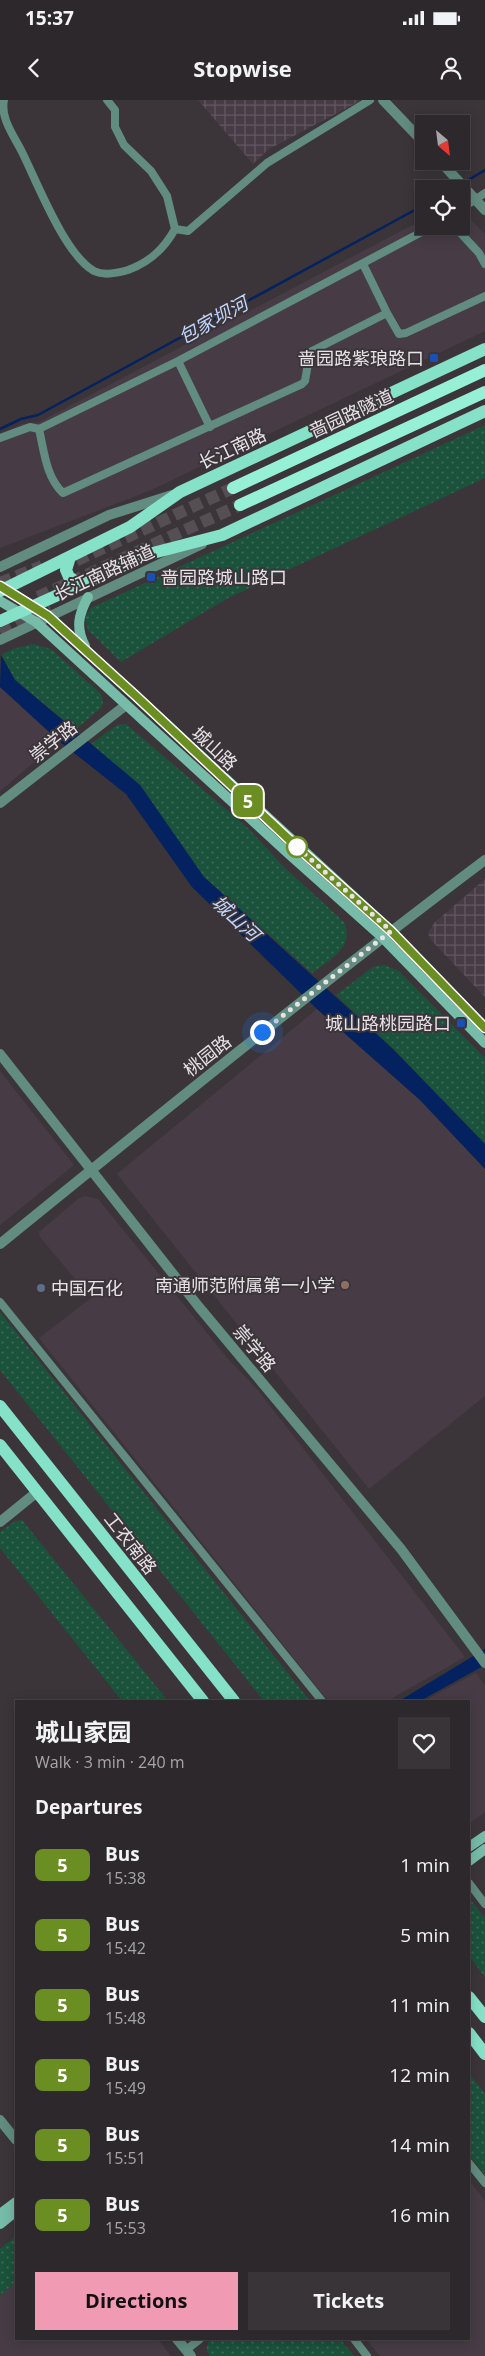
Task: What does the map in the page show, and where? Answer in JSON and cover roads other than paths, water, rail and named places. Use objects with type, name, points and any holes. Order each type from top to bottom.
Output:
[{"type":"highway","points":[[311,452],[377,413],[485,363]]},
{"type":"highway","name":"啬园路隧道","points":[[232,488],[485,370]]},
{"type":"highway","points":[[240,505],[485,394]]},
{"type":"main road","name":"长江南路","points":[[1,591],[130,527],[180,492],[485,349]]},
{"type":"main road","points":[[0,621],[149,554],[222,535],[485,411]]},
{"type":"main road","points":[[70,557],[66,570],[69,577],[76,582],[93,579]]},
{"type":"main road","name":"城山路","points":[[1,591],[48,616],[485,1028]]},
{"type":"main road","name":"城山路","points":[[1,591],[19,612],[36,622],[288,854],[387,934],[485,1043]]},
{"type":"main road","points":[[88,597],[80,613],[78,625],[80,636],[91,655]]},
{"type":"main road","name":"工农南路","points":[[0,1406],[233,1700]]},
{"type":"main road","points":[[0,1445],[203,1700]]},
{"type":"main road","points":[[470,1846],[485,1836]]},
{"type":"main road","points":[[470,1860],[485,1849]]},
{"type":"main road","points":[[470,1998],[485,2017]]},
{"type":"main road","points":[[470,2035],[485,2054]]},
{"type":"main road","points":[[0,2214],[15,2203]]},
{"type":"main road","points":[[0,2224],[15,2212]]},
{"type":"street","points":[[2,101],[2,117],[18,144],[71,250],[95,272],[117,274],[138,267],[164,248],[175,229],[167,196],[151,172],[124,145],[115,127],[115,110],[107,100]]},
{"type":"street","points":[[175,229],[188,231],[267,162],[370,100]]},
{"type":"street","points":[[383,100],[415,134]]},
{"type":"street","points":[[448,170],[485,210]]},
{"type":"street","points":[[470,202],[485,194]]},
{"type":"street","points":[[0,438],[30,427],[39,429],[178,361],[416,235]]},
{"type":"street","points":[[463,235],[479,252],[485,264]]},
{"type":"street","points":[[363,264],[399,334],[406,333],[485,296]]},
{"type":"street","points":[[39,429],[47,465],[57,488],[62,493],[302,384],[305,381],[310,352],[387,313]]},
{"type":"street","points":[[178,361],[210,427]]},
{"type":"street","points":[[0,567],[109,515],[180,492]]},
{"type":"street","name":"长江南路辅道","points":[[0,640],[222,535]]},
{"type":"street","name":"崇学路","points":[[0,803],[126,705]]},
{"type":"street","name":"桃园路","points":[[0,1244],[164,1109],[387,934],[485,860]]},
{"type":"street","name":"崇学路","points":[[0,1054],[199,1307],[401,1549],[485,1663]]},
{"type":"street","points":[[0,1302],[321,1700]]},
{"type":"street","points":[[0,1522],[37,1492]]},
{"type":"street","points":[[470,1885],[485,1904]]},
{"type":"street","points":[[0,2120],[15,2139]]},
{"type":"street","points":[[470,2163],[485,2184]]},
{"type":"street","points":[[178,2340],[188,2353],[199,2340]]},
{"type":"street","points":[[355,2340],[367,2356]]},
{"type":"water","name":"城山河","points":[[1,655],[15,680],[140,785],[204,877],[393,1049],[485,1144],[485,1169],[420,1100],[317,1009],[192,887],[126,794],[59,741],[0,687]]},
{"type":"water","points":[[485,1649],[485,1665],[422,1700],[401,1700]]},
{"type":"waterway","name":"包家坝河","points":[[468,180],[485,170]]},
{"type":"waterway","name":"包家坝河","points":[[0,429],[21,419],[38,415],[415,210]]},
{"type":"tunnel","points":[[60,568],[233,488]]},
{"type":"tunnel","points":[[38,597],[240,505]]},
{"type":"tunnel","points":[[0,583],[42,566]]},
{"type":"tunnel","points":[[0,632],[48,604]]},
{"type":"place","name":"啬园路紫琅路口","points":[[434,358]]},
{"type":"place","name":"啬园路城山路口","points":[[151,577]]},
{"type":"place","name":"城山路桃园路口","points":[[461,1023]]},
{"type":"place","name":"南通师范附属第一小学","points":[[345,1285]]},
{"type":"place","name":"中国石化","points":[[41,1288]]}]
